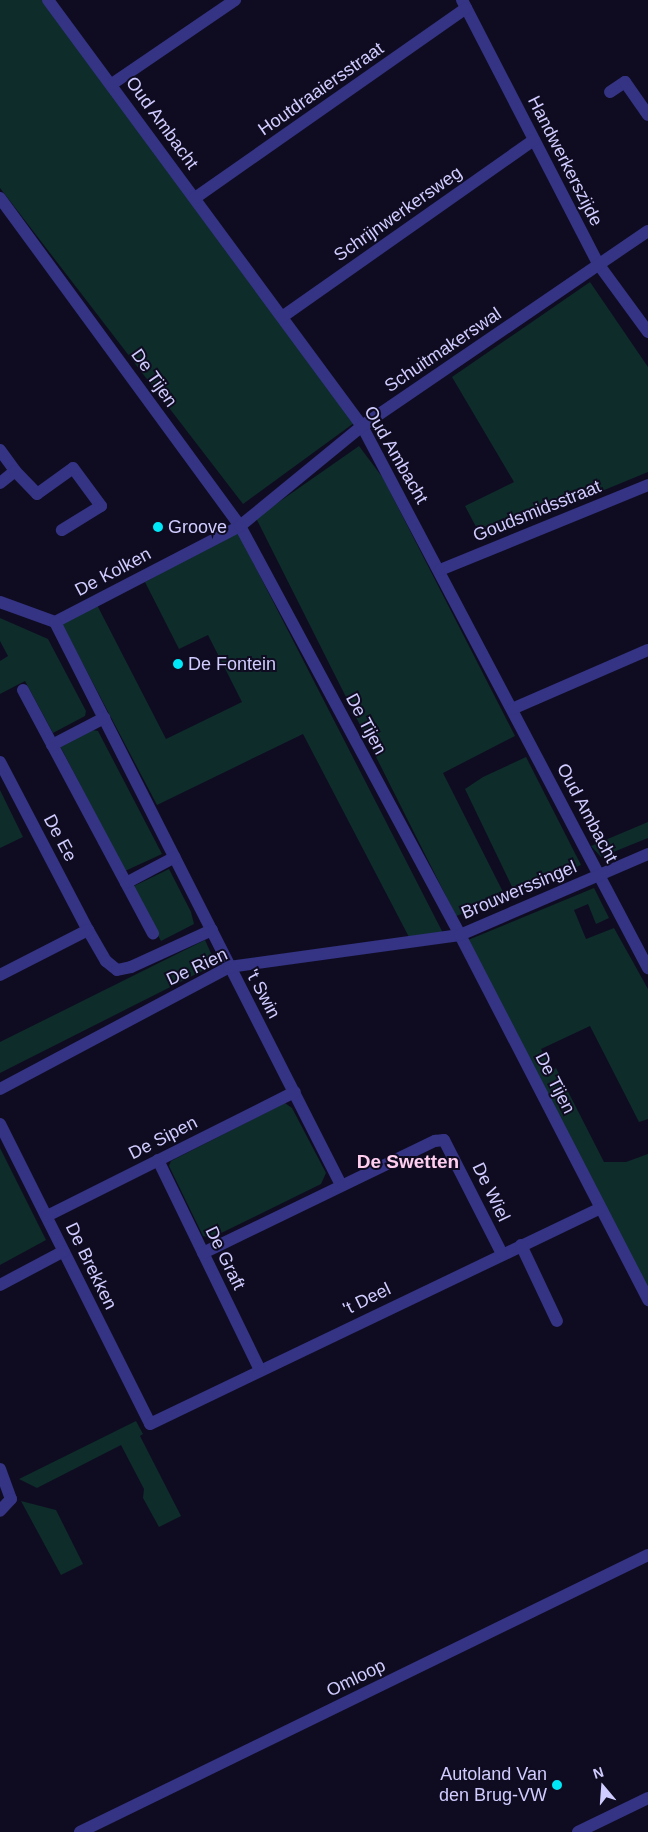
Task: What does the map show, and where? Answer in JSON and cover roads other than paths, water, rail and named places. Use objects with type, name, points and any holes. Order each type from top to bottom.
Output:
[{"type":"street","name":"Oud Ambacht","points":[[48,0],[112,84],[362,426],[440,570],[648,968]]},
{"type":"street","points":[[112,84],[235,0]]},
{"type":"street","name":"Handwerkerszijde","points":[[464,4],[599,265],[648,332]]},
{"type":"street","name":"Houtdraaiersstraat","points":[[195,198],[464,4]]},
{"type":"street","points":[[610,92],[625,82],[648,115]]},
{"type":"street","name":"Schrijnwerkersweg","points":[[282,317],[534,140]]},
{"type":"street","name":"De Tijen","points":[[0,198],[240,526],[460,935],[648,1300]]},
{"type":"street","name":"Schuitmakerswal","points":[[240,526],[362,426],[648,230]]},
{"type":"street","points":[[0,450],[37,494],[73,468],[101,506],[62,530]]},
{"type":"street","points":[[0,483],[16,471]]},
{"type":"street","name":"Goudsmidsstraat","points":[[440,570],[648,485]]},
{"type":"street","name":"De Kolken","points":[[55,622],[240,526]]},
{"type":"street","points":[[0,602],[55,622]]},
{"type":"street","name":"'t Swin","points":[[55,622],[295,1092]]},
{"type":"street","points":[[512,709],[648,650]]},
{"type":"street","points":[[23,690],[153,933]]},
{"type":"street","points":[[52,745],[104,718]]},
{"type":"street","name":"De Ee","points":[[0,762],[88,930],[106,961],[116,970],[131,967],[212,930]]},
{"type":"street","name":"Brouwerssingel","points":[[460,935],[648,854]]},
{"type":"street","points":[[126,883],[175,858]]},
{"type":"street","points":[[0,975],[88,930]]},
{"type":"street","name":"De Rien","points":[[0,1089],[230,967],[460,935]]},
{"type":"street","points":[[295,1092],[341,1185]]},
{"type":"street","name":"De Sipen","points":[[47,1216],[295,1092]]},
{"type":"street","name":"De Brekken","points":[[0,1124],[150,1424]]},
{"type":"street","name":"De Wiel","points":[[203,1253],[435,1140],[444,1140],[502,1254]]},
{"type":"street","name":"De Graft","points":[[158,1160],[260,1370]]},
{"type":"street","name":"'t Deel","points":[[150,1424],[600,1208]]},
{"type":"street","points":[[521,1245],[557,1321]]},
{"type":"street","points":[[0,1284],[64,1251]]},
{"type":"street","points":[[0,1469],[11,1500],[0,1510]]},
{"type":"street","name":"Omloop","points":[[80,1832],[648,1555]]},
{"type":"street","points":[[578,1832],[648,1798]]},
{"type":"place","name":"Groove","points":[[158,527]]},
{"type":"place","name":"De Fontein","points":[[178,664]]},
{"type":"place","name":"Autoland Van den Brug-VW","points":[[557,1785]]},
{"type":"district","name":"De Swetten","points":[[408,1162]]}]
